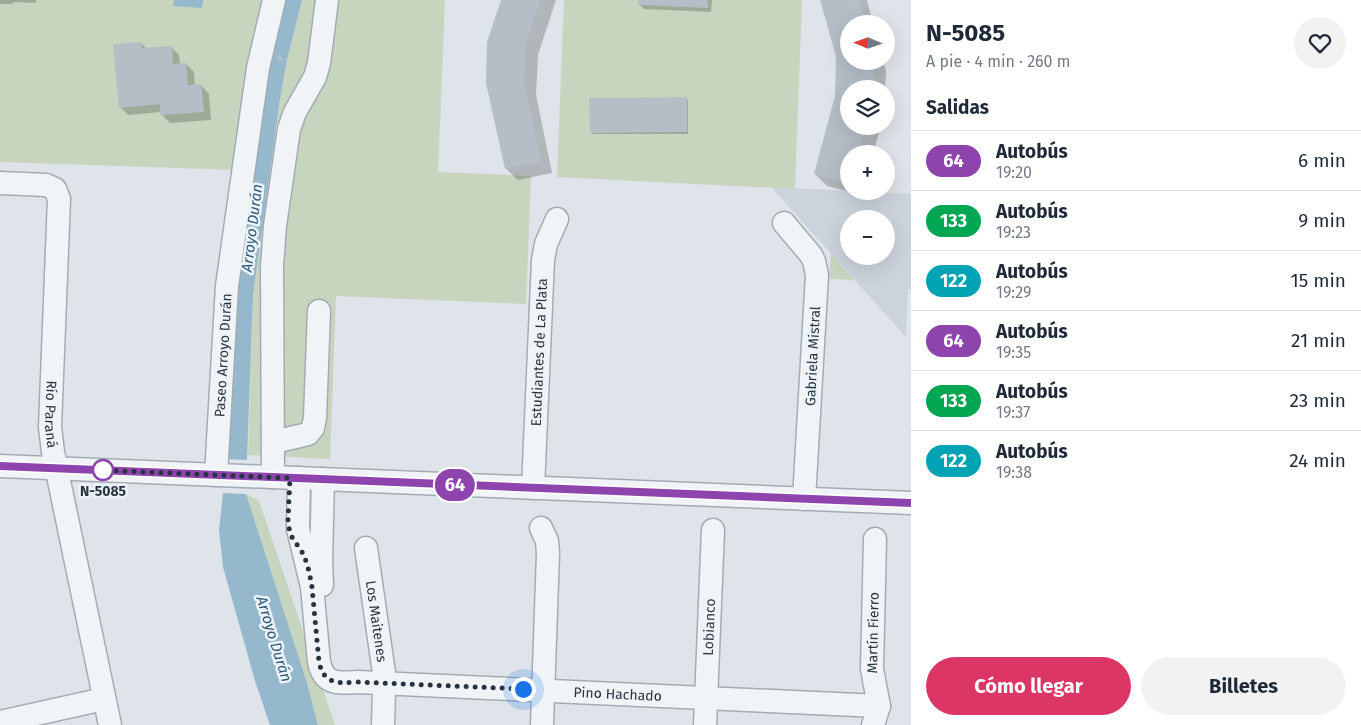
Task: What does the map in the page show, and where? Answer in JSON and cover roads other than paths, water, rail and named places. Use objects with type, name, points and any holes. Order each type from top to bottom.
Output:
[{"type":"street","name":"Paseo Arroyo Durán","points":[[216,475],[227,286],[258,68],[274,0]]},
{"type":"street","name":"Pino Hachado","points":[[327,0],[319,63],[315,77],[289,129],[275,226],[272,266],[274,442],[287,478],[293,511],[309,571],[319,662],[322,672],[327,678],[335,682],[706,698],[876,715]]},
{"type":"street","name":"Río Paraná","points":[[0,183],[46,185],[55,190],[57,194],[59,204],[50,427],[56,468],[110,725]]},
{"type":"street","name":"Estudiantes de La Plata","points":[[533,488],[543,260],[546,244],[557,219]]},
{"type":"street","name":"Gabriela Mistral","points":[[784,223],[811,255],[817,275],[804,499]]},
{"type":"street","points":[[274,442],[308,434],[313,428],[319,311]]},
{"type":"street","points":[[0,466],[911,503]]},
{"type":"street","points":[[323,479],[321,572],[330,660],[333,669],[339,675],[357,682]]},
{"type":"street","points":[[541,528],[547,542],[548,553],[542,725]]},
{"type":"street","name":"Lobianco","points":[[704,725],[713,530]]},
{"type":"street","name":"Martín Fierro","points":[[876,539],[872,663],[872,675],[878,698],[876,715]]},
{"type":"street","name":"Los Maitenes","points":[[366,548],[384,683],[383,725]]},
{"type":"street","points":[[0,722],[104,699]]},
{"type":"water","points":[[174,0],[203,0],[202,8],[173,6]]},
{"type":"water","name":"Arroyo Durán","points":[[280,0],[302,0],[287,60],[280,99],[253,295],[247,460],[224,459],[233,289]]},
{"type":"water","name":"Arroyo Durán","points":[[223,493],[246,494],[307,683],[318,725],[270,725],[255,681],[223,567],[219,530]]},
{"type":"place","name":"N-5085","points":[[103,470]]}]
